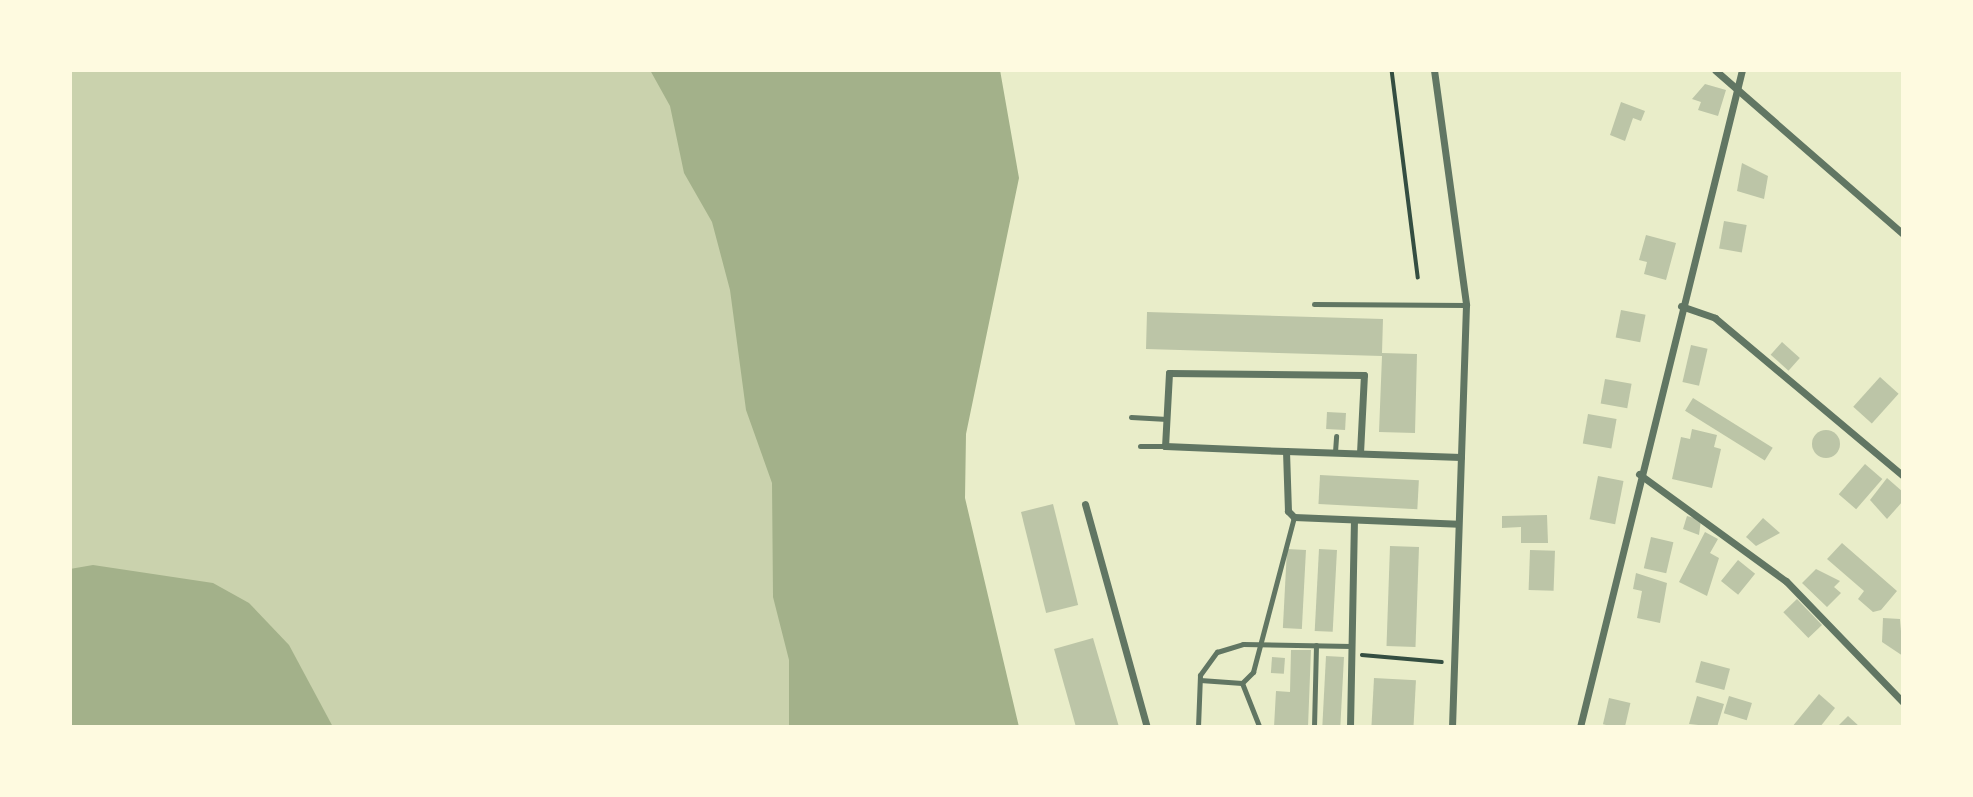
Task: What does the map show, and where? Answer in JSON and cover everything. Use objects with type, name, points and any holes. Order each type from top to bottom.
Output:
[{"type":"street","points":[[1434,70],[1466,305],[1452,727]]},
{"type":"street","points":[[1715,70],[1903,234]]},
{"type":"street","points":[[1580,727],[1639,474],[1742,70]]},
{"type":"street","points":[[1681,306],[1715,318],[1903,476]]},
{"type":"street","points":[[1360,453],[1364,375],[1169,373],[1165,446],[1461,457]]},
{"type":"street","points":[[1286,451],[1288,511],[1294,517],[1458,524]]},
{"type":"street","points":[[1639,474],[1786,581],[1903,702]]},
{"type":"street","points":[[1085,504],[1147,727]]},
{"type":"street","points":[[1350,727],[1354,521]]},
{"type":"lane","points":[[1314,304],[1466,305]]},
{"type":"lane","points":[[1131,417],[1167,419]]},
{"type":"lane","points":[[1335,452],[1336,436]]},
{"type":"lane","points":[[1140,446],[1165,446]]},
{"type":"lane","points":[[1200,680],[1242,683],[1253,672],[1258,644],[1294,517]]},
{"type":"lane","points":[[1198,727],[1200,680],[1217,652],[1258,644],[1316,645],[1352,650]]},
{"type":"lane","points":[[1314,727],[1316,645]]},
{"type":"lane","points":[[1242,683],[1259,726]]},
{"type":"path","points":[[1392,70],[1418,277]]},
{"type":"path","points":[[1352,650],[1454,663]]},
{"type":"shaded area","points":[[70,70],[666,70],[770,400],[809,727],[70,727]]},
{"type":"shaded area","points":[[650,70],[1000,70],[1019,178],[966,434],[965,498],[1019,727],[789,727],[789,660],[773,597],[772,483],[746,410],[730,290],[712,222],[684,173],[670,106]]},
{"type":"shaded area","points":[[93,565],[213,583],[249,603],[289,645],[333,727],[70,727],[70,569]]},
{"type":"building","points":[[1705,84],[1726,90],[1718,116],[1698,110],[1701,102],[1692,99]]},
{"type":"building","points":[[1621,102],[1645,111],[1641,121],[1633,118],[1625,141],[1610,135]]},
{"type":"building","points":[[1742,163],[1768,176],[1764,199],[1737,191]]},
{"type":"building","points":[[1724,221],[1747,225],[1742,253],[1719,249]]},
{"type":"building","points":[[1646,235],[1676,243],[1666,280],[1644,274],[1647,262],[1639,260]]},
{"type":"building","points":[[1621,310],[1646,315],[1640,342],[1616,337]]},
{"type":"building","points":[[1147,312],[1383,319],[1382,353],[1417,354],[1415,433],[1379,432],[1382,356],[1146,349]]},
{"type":"building","points":[[1782,342],[1800,358],[1788,371],[1771,355]]},
{"type":"building","points":[[1691,345],[1708,349],[1699,386],[1682,382]]},
{"type":"building","points":[[1880,377],[1899,394],[1872,423],[1853,407]]},
{"type":"building","points":[[1605,379],[1632,384],[1627,408],[1601,404]]},
{"type":"building","points":[[1693,398],[1773,448],[1765,461],[1685,411]]},
{"type":"building","points":[[1327,412],[1346,413],[1345,430],[1326,429]]},
{"type":"building","points":[[1588,414],[1617,419],[1611,449],[1583,444]]},
{"type":"building","points":[[1692,429],[1717,435],[1714,447],[1721,449],[1712,488],[1672,479],[1681,437],[1690,439]]},
{"type":"building","points":[[1826,430],[1836,434],[1840,444],[1836,454],[1826,458],[1816,454],[1812,444],[1816,434]]},
{"type":"building","points":[[1865,464],[1882,479],[1856,509],[1839,494]]},
{"type":"building","points":[[1320,475],[1419,480],[1417,509],[1318,504]]},
{"type":"building","points":[[1598,476],[1624,481],[1615,524],[1590,519]]},
{"type":"building","points":[[1887,478],[1903,492],[1903,501],[1887,519],[1870,500]]},
{"type":"building","points":[[1053,504],[1078,605],[1046,613],[1021,512]]},
{"type":"building","points":[[1547,515],[1548,543],[1521,543],[1521,527],[1502,528],[1502,516]]},
{"type":"building","points":[[1687,516],[1701,520],[1699,535],[1683,529]]},
{"type":"building","points":[[1763,518],[1780,533],[1756,546],[1746,537]]},
{"type":"building","points":[[1705,532],[1718,539],[1710,553],[1719,558],[1707,596],[1679,582]]},
{"type":"building","points":[[1651,537],[1673,542],[1666,573],[1644,568]]},
{"type":"building","points":[[1842,543],[1897,591],[1881,610],[1873,612],[1858,599],[1864,591],[1827,559]]},
{"type":"building","points":[[1390,546],[1419,547],[1415,647],[1387,646]]},
{"type":"building","points":[[1287,549],[1306,550],[1302,629],[1283,628]]},
{"type":"building","points":[[1319,549],[1337,550],[1333,632],[1315,631]]},
{"type":"building","points":[[1530,550],[1555,551],[1554,591],[1529,590]]},
{"type":"building","points":[[1738,560],[1755,574],[1738,595],[1721,581]]},
{"type":"building","points":[[1816,569],[1840,581],[1834,587],[1841,593],[1827,607],[1802,583]]},
{"type":"building","points":[[1636,573],[1667,583],[1660,623],[1637,618],[1642,591],[1633,589]]},
{"type":"building","points":[[1797,599],[1822,625],[1808,638],[1783,612]]},
{"type":"building","points":[[1883,618],[1900,619],[1903,656],[1882,642]]},
{"type":"building","points":[[1093,638],[1119,727],[1076,727],[1054,649]]},
{"type":"building","points":[[1291,650],[1311,650],[1308,727],[1274,727],[1276,691],[1290,692]]},
{"type":"building","points":[[1326,656],[1344,657],[1340,727],[1322,727]]},
{"type":"building","points":[[1272,657],[1285,658],[1284,674],[1271,673]]},
{"type":"building","points":[[1701,661],[1730,669],[1724,690],[1695,682]]},
{"type":"building","points":[[1374,678],[1416,680],[1413,727],[1371,727]]},
{"type":"building","points":[[1819,694],[1835,708],[1820,727],[1792,727]]},
{"type":"building","points":[[1697,696],[1724,704],[1717,727],[1689,724]]},
{"type":"building","points":[[1729,696],[1752,703],[1747,720],[1724,713]]},
{"type":"building","points":[[1609,698],[1630,703],[1625,727],[1603,724]]},
{"type":"building","points":[[1848,716],[1860,727],[1837,727]]}]
